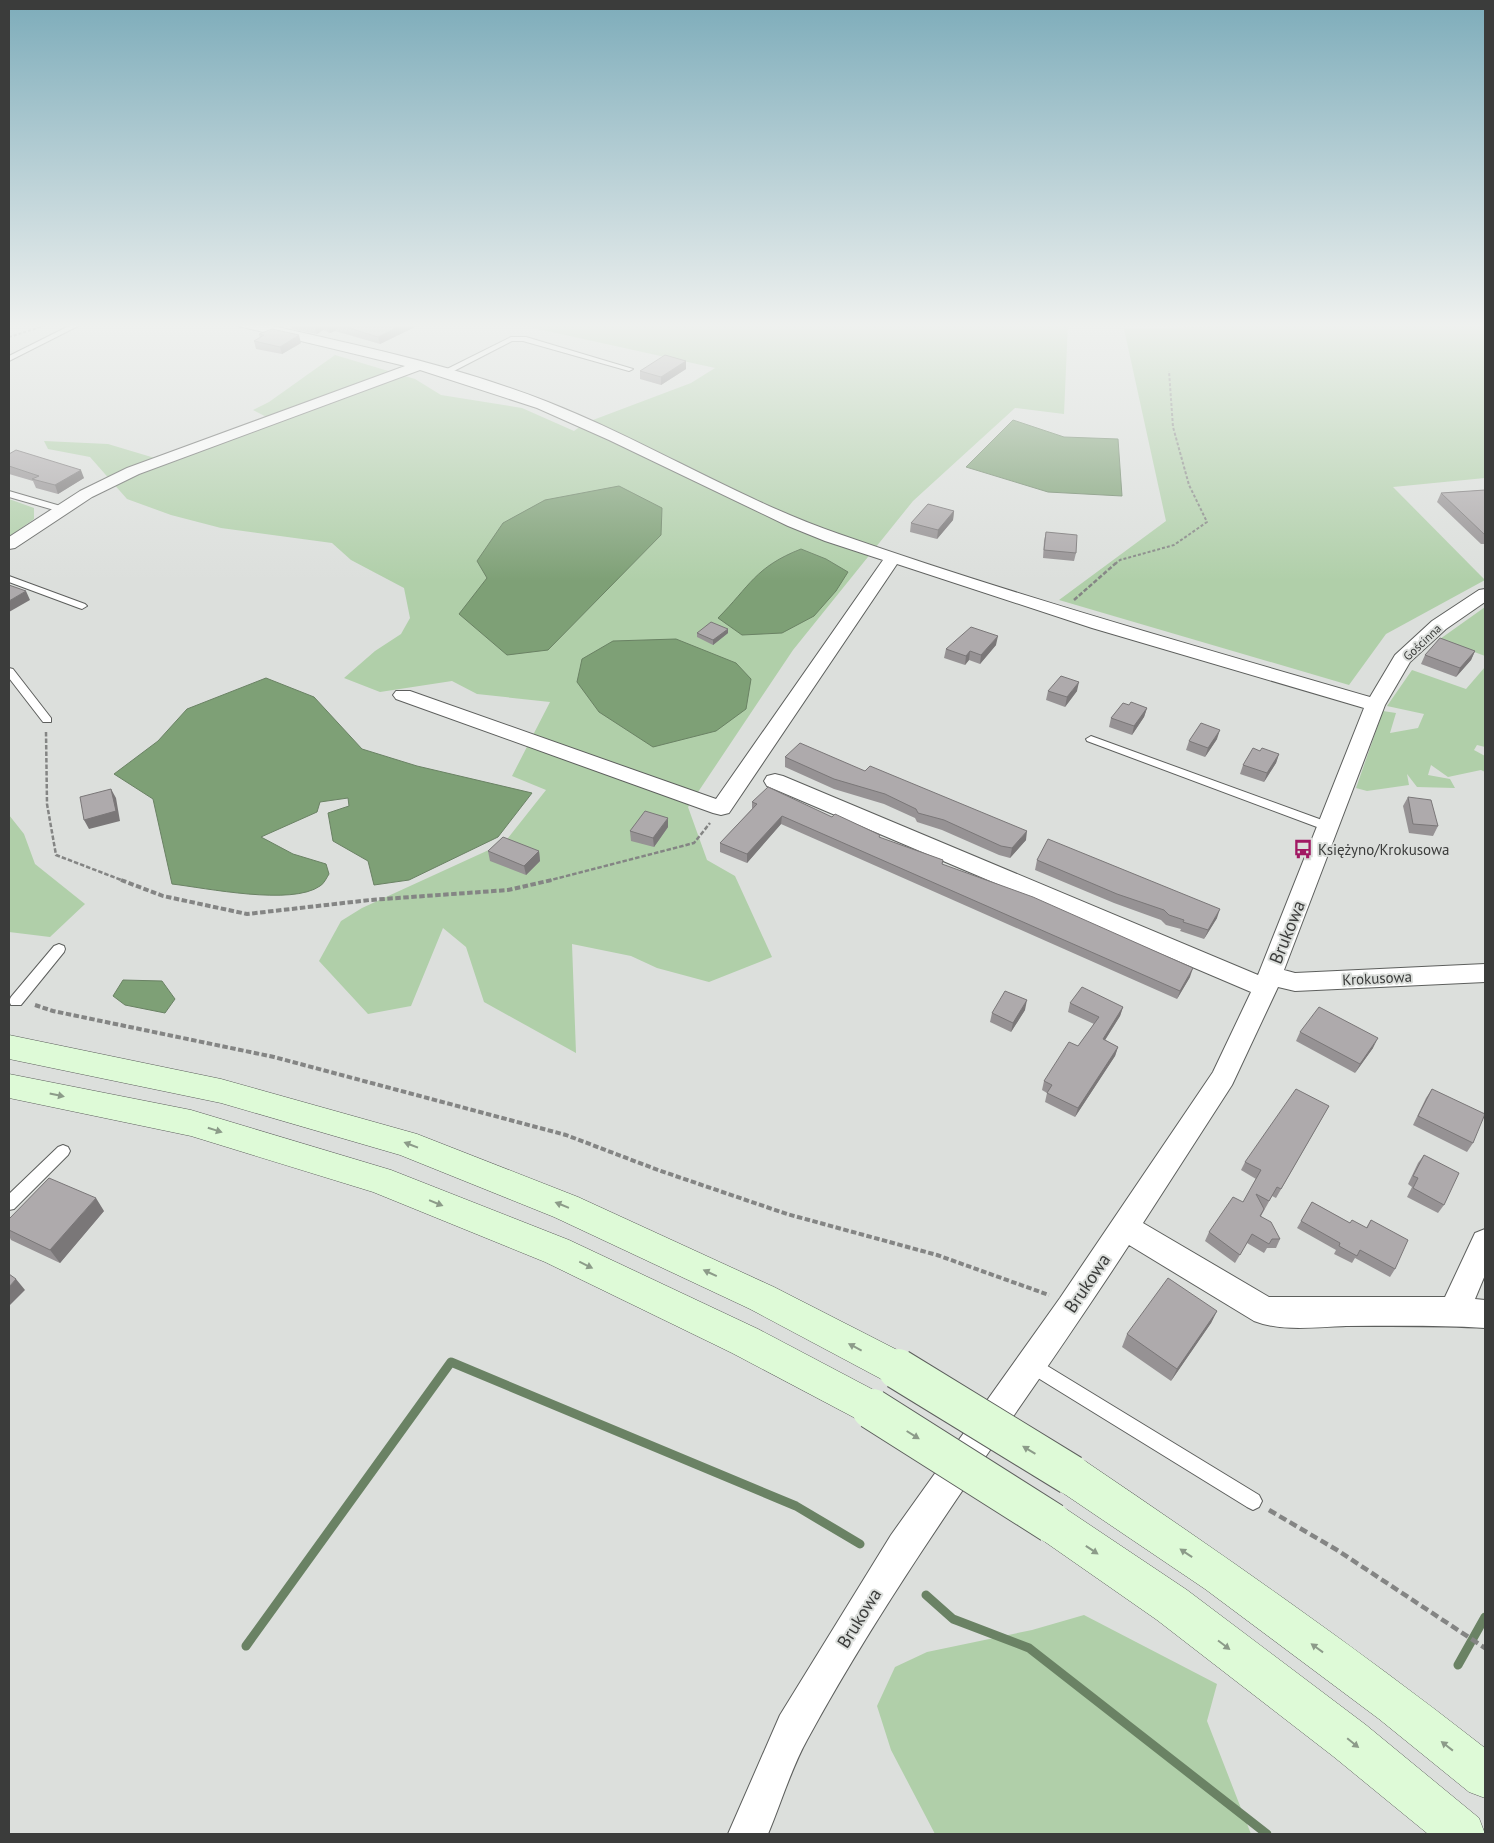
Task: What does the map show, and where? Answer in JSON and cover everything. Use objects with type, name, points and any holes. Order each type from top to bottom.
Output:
[{"type":"main road","points":[[9,1047],[221,1091],[406,1143],[575,1211],[762,1298],[898,1369],[1071,1475],[1219,1575],[1394,1704],[1485,1776]]},
{"type":"main road","points":[[9,1086],[191,1123],[379,1180],[557,1250],[745,1340],[872,1409],[1052,1523],[1172,1605],[1350,1741],[1464,1834]]},
{"type":"street","points":[[9,544],[86,494],[133,471],[304,409]]},
{"type":"street","points":[[549,409],[596,428],[788,521],[892,559],[1099,624],[1375,705]]},
{"type":"street","points":[[403,695],[721,808],[892,559]]},
{"type":"street","name":"Gościnna","points":[[1375,705],[1402,659],[1440,625],[1485,594]]},
{"type":"street","name":"Brukowa","points":[[748,1834],[793,1728],[903,1547],[1071,1308],[1223,1078],[1267,982],[1375,705]]},
{"type":"street","name":"Krokusowa","points":[[775,781],[1267,982],[1485,973]]},
{"type":"street","points":[[1125,1227],[1265,1311],[1295,1313],[1454,1311],[1485,1314]]},
{"type":"street","points":[[1454,1311],[1485,1242]]},
{"type":"lane","points":[[9,494],[61,510]]},
{"type":"lane","points":[[9,579],[82,606]]},
{"type":"lane","points":[[9,671],[47,720]]},
{"type":"lane","points":[[1091,739],[1329,827]]},
{"type":"lane","points":[[18,1001],[60,949]]},
{"type":"lane","points":[[9,1204],[63,1151]]},
{"type":"lane","points":[[1031,1364],[1253,1501]]},
{"type":"path","points":[[1072,601],[1120,560],[1174,545],[1207,522],[1189,485],[1173,427],[1172,409]]},
{"type":"path","points":[[47,720],[47,804],[56,855],[163,896],[247,914],[370,900],[508,890],[536,884],[694,843],[721,808]]},
{"type":"path","points":[[18,1001],[53,1011],[274,1057],[566,1135],[658,1170],[787,1214],[937,1255],[1020,1282],[1050,1295],[1071,1308]]},
{"type":"path","points":[[1253,1501],[1337,1550],[1485,1648]]},
{"type":"shaded area","points":[[255,409],[524,409],[574,431],[585,423],[622,409],[1014,409],[913,501],[793,650],[688,807],[707,860],[735,876],[772,957],[709,982],[657,968],[631,956],[572,944],[576,1053],[484,1002],[466,947],[443,928],[411,1006],[368,1014],[319,961],[341,921],[362,908],[504,843],[546,790],[512,776],[550,702],[477,694],[452,681],[380,692],[344,678],[375,651],[401,634],[410,618],[404,588],[351,560],[332,543],[221,528],[171,515],[127,499],[90,457],[48,449],[44,441],[108,444],[168,462],[276,422],[253,410]]},
{"type":"shaded area","points":[[1023,409],[1064,409],[1064,414]]},
{"type":"shaded area","points":[[1142,409],[1485,409],[1485,478],[1393,487],[1485,580],[1386,634],[1349,685],[1059,600],[1166,521]]},
{"type":"shaded area","points":[[1013,420],[1064,437],[1118,439],[1122,496],[1048,492],[966,467]]},
{"type":"shaded area","points":[[619,486],[662,508],[661,535],[548,650],[507,655],[459,614],[487,578],[477,561],[503,523],[545,500]]},
{"type":"shaded area","points":[[9,499],[34,508],[34,519],[9,537]]},
{"type":"shaded area","points":[[801,549],[826,559],[848,572],[836,591],[814,616],[782,633],[742,635],[718,618],[763,570]]},
{"type":"shaded area","points":[[1485,607],[1485,656],[1440,639]]},
{"type":"shaded area","points":[[676,639],[736,663],[751,679],[746,709],[716,731],[653,747],[599,712],[577,682],[582,659],[613,641]]},
{"type":"shaded area","points":[[1485,667],[1485,747],[1477,745],[1474,750],[1485,756],[1485,772],[1481,770],[1448,777],[1431,765],[1428,775],[1450,779],[1455,788],[1417,787],[1407,774],[1409,785],[1367,791],[1356,788],[1383,711],[1396,713],[1390,733],[1418,728],[1424,714],[1387,706],[1412,670],[1466,689]]},
{"type":"shaded area","points":[[266,678],[314,697],[362,749],[417,766],[532,793],[498,837],[409,880],[374,885],[368,861],[333,841],[328,813],[349,806],[348,798],[320,802],[317,812],[261,837],[293,854],[326,864],[329,874],[320,886],[307,892],[290,895],[270,895],[226,892],[172,884],[153,799],[114,774],[158,741],[187,709]]},
{"type":"shaded area","points":[[9,815],[24,834],[35,864],[85,904],[50,937],[9,932]]},
{"type":"shaded area","points":[[123,980],[162,981],[175,999],[165,1013],[125,1005],[113,996]]},
{"type":"shaded area","points":[[1084,1615],[1217,1684],[1207,1721],[1251,1834],[935,1834],[891,1750],[877,1706],[895,1667],[927,1652],[1032,1630]]},
{"type":"building","points":[[16,450],[81,470],[55,485],[32,479],[39,476],[9,466],[9,454]]},
{"type":"building","points":[[1485,490],[1485,535],[1441,493]]},
{"type":"building","points":[[928,504],[954,511],[938,530],[911,523]]},
{"type":"building","points":[[1046,532],[1077,535],[1076,553],[1044,550]]},
{"type":"building","points":[[9,585],[26,591],[9,601]]},
{"type":"building","points":[[711,622],[728,629],[713,640],[697,633]]},
{"type":"building","points":[[971,627],[998,636],[981,655],[970,651],[966,656],[946,649]]},
{"type":"building","points":[[1440,638],[1475,651],[1460,668],[1425,655]]},
{"type":"building","points":[[1061,676],[1079,682],[1067,697],[1048,691]]},
{"type":"building","points":[[1131,702],[1147,708],[1134,726],[1111,718],[1123,703],[1129,705]]},
{"type":"building","points":[[1201,723],[1220,730],[1208,748],[1189,741]]},
{"type":"building","points":[[800,743],[865,771],[870,766],[1027,831],[1012,848],[1001,846],[944,820],[918,813],[916,809],[885,794],[834,779],[785,757]]},
{"type":"building","points":[[1253,748],[1260,751],[1262,748],[1279,754],[1267,773],[1243,765]]},
{"type":"building","points":[[768,787],[832,817],[835,814],[880,835],[879,837],[943,860],[942,864],[1033,897],[1193,968],[1180,991],[782,816],[747,854],[720,843],[757,804],[752,802]]},
{"type":"building","points":[[111,789],[116,811],[84,820],[80,797]]},
{"type":"building","points":[[1408,797],[1431,800],[1438,826],[1413,824]]},
{"type":"building","points":[[645,811],[668,818],[653,838],[630,831]]},
{"type":"building","points":[[503,837],[539,851],[524,866],[488,851]]},
{"type":"building","points":[[1048,839],[1220,909],[1208,930],[1183,922],[1184,920],[1169,915],[1164,910],[1117,894],[1037,860]]},
{"type":"building","points":[[1082,987],[1123,1007],[1103,1039],[1118,1047],[1078,1108],[1047,1093],[1052,1085],[1044,1081],[1069,1042],[1078,1046],[1099,1017],[1070,1003]]},
{"type":"building","points":[[1005,991],[1027,1000],[1013,1023],[992,1013]]},
{"type":"building","points":[[1319,1007],[1378,1038],[1360,1064],[1300,1032]]},
{"type":"building","points":[[1296,1089],[1329,1106],[1281,1189],[1277,1187],[1269,1201],[1256,1194],[1264,1209],[1260,1216],[1271,1222],[1280,1239],[1272,1239],[1269,1244],[1252,1234],[1240,1255],[1209,1232],[1233,1197],[1243,1202],[1261,1170],[1245,1162]]},
{"type":"building","points":[[1432,1089],[1485,1114],[1473,1143],[1418,1116]]},
{"type":"building","points":[[1424,1155],[1459,1173],[1444,1205],[1413,1188],[1418,1178],[1413,1176]]},
{"type":"building","points":[[49,1178],[96,1198],[50,1250],[9,1230],[9,1219]]},
{"type":"building","points":[[1312,1202],[1350,1223],[1352,1220],[1367,1228],[1371,1220],[1408,1240],[1395,1269],[1360,1250],[1357,1256],[1339,1246],[1340,1243],[1301,1221]]},
{"type":"building","points":[[9,1274],[16,1279],[9,1287]]},
{"type":"building","points":[[1168,1278],[1217,1311],[1177,1369],[1127,1334]]},
{"type":"waterway","points":[[246,1646],[451,1362],[796,1506],[860,1544]]},
{"type":"waterway","points":[[926,1595],[953,1619],[1029,1648],[1267,1834]]},
{"type":"waterway","points":[[1458,1665],[1485,1617]]},
{"type":"place","name":"Księżyno/Krokusowa","points":[[1303,849]]}]
